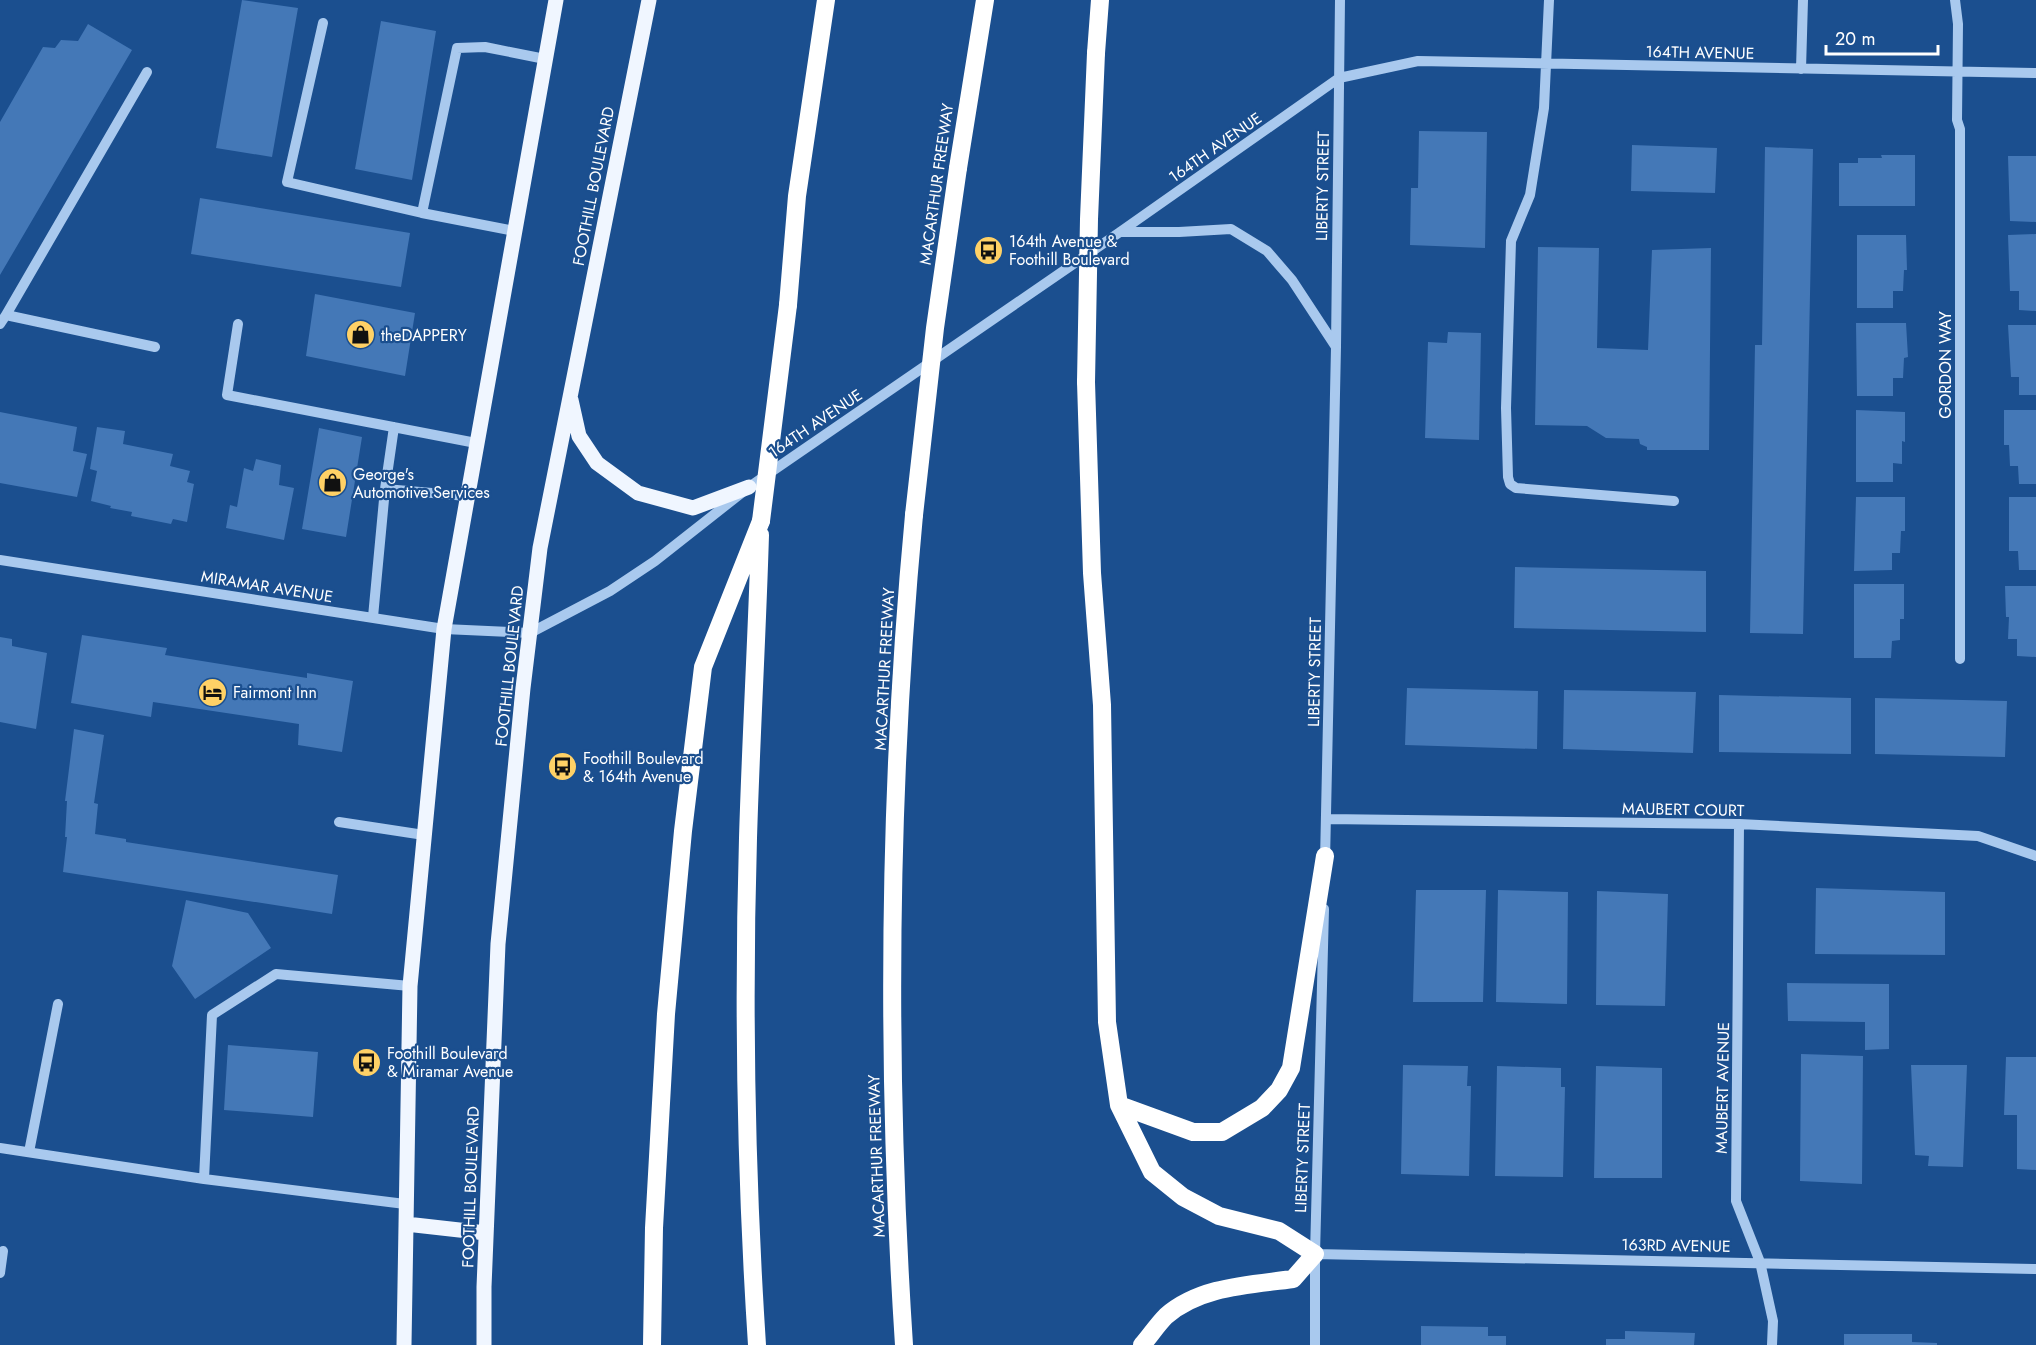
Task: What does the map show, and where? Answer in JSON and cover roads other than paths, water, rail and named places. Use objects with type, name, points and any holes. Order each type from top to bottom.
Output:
[{"type":"highway","points":[[757,1345],[749,1170],[746,1005],[748,829],[761,521],[788,305],[797,196],[826,0]]},
{"type":"highway","name":"MACARTHUR FREEWAY","points":[[904,1345],[894,1144],[893,922],[903,654],[914,515],[934,328],[985,0]]},
{"type":"highway","points":[[1100,0],[1089,219],[1086,382],[1092,573],[1102,705],[1107,1022],[1119,1105],[1152,1172],[1183,1197],[1219,1216],[1279,1231],[1315,1254],[1293,1279],[1225,1288],[1191,1299],[1166,1316],[1142,1345]]},
{"type":"highway","points":[[652,1345],[654,1228],[666,1014],[683,831],[703,667],[761,521]]},
{"type":"highway","points":[[1119,1105],[1193,1132],[1222,1132],[1262,1108],[1279,1090],[1291,1068],[1325,856]]},
{"type":"main road","points":[[404,1345],[410,986],[444,629],[556,0]]},
{"type":"main road","name":"FOOTHILL BOULEVARD","points":[[484,1345],[486,1233],[498,944],[540,548],[649,0]]},
{"type":"main road","points":[[570,392],[579,436],[597,463],[638,494],[693,508],[749,487]]},
{"type":"main road","points":[[406,1224],[486,1233]]},
{"type":"street","name":"LIBERTY STREET","points":[[1315,1345],[1315,1254],[1336,348],[1340,0]]},
{"type":"street","points":[[1549,0],[1544,108],[1530,195],[1511,241],[1506,408],[1508,477],[1510,484],[1516,488],[1674,501]]},
{"type":"street","points":[[1802,69],[1803,0]]},
{"type":"street","name":"GORDON WAY","points":[[1955,0],[1958,24],[1957,120],[1960,129],[1960,659]]},
{"type":"street","points":[[323,23],[287,182],[422,213],[514,231]]},
{"type":"street","points":[[422,213],[457,48],[484,47],[545,59]]},
{"type":"street","name":"164TH AVENUE","points":[[530,633],[610,591],[655,561],[749,487],[1339,78],[1418,61],[2036,73]]},
{"type":"street","points":[[147,72],[3,320],[155,347]]},
{"type":"street","points":[[1120,232],[1231,229],[1267,251],[1292,280],[1336,348]]},
{"type":"street","points":[[238,324],[227,395],[476,443]]},
{"type":"street","points":[[373,618],[385,489],[394,427]]},
{"type":"street","points":[[385,489],[467,496]]},
{"type":"street","name":"MIRAMAR AVENUE","points":[[0,560],[444,629],[530,633]]},
{"type":"street","name":"MAUBERT COURT","points":[[1326,819],[1739,824],[1978,836],[2036,856]]},
{"type":"street","points":[[339,822],[424,835]]},
{"type":"street","name":"MAUBERT AVENUE","points":[[1739,824],[1736,1201],[1760,1262],[1773,1322],[1772,1345]]},
{"type":"street","points":[[204,1179],[212,1015],[276,974],[410,986]]},
{"type":"street","points":[[29,1152],[58,1004]]},
{"type":"street","points":[[0,1148],[204,1179],[405,1204]]},
{"type":"street","points":[[0,1274],[3,1251]]},
{"type":"street","name":"163RD AVENUE","points":[[1315,1254],[2036,1269]]},
{"type":"place","name":"164th Avenue & Foothill Boulevard","points":[[988,250]]},
{"type":"place","name":"theDAPPERY","points":[[360,335]]},
{"type":"place","name":"George's Automotive Services","points":[[332,483]]},
{"type":"place","name":"Fairmont Inn","points":[[212,692]]},
{"type":"place","name":"Foothill Boulevard & 164th Avenue","points":[[562,767]]},
{"type":"place","name":"Foothill Boulevard & Miramar Avenue","points":[[366,1062]]}]
